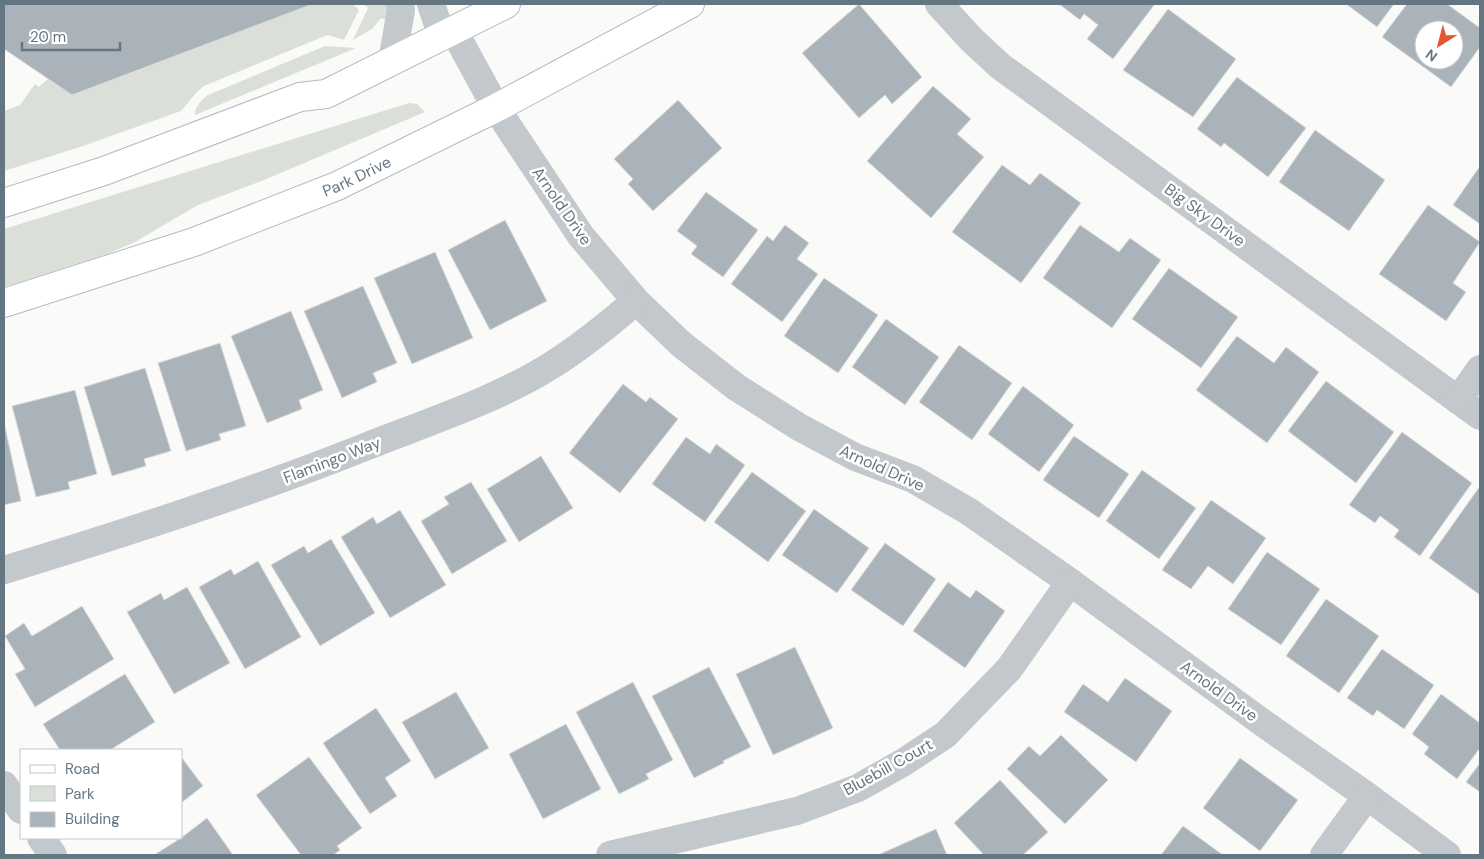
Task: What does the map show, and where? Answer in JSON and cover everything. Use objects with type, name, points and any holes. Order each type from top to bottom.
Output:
[{"type":"main road","points":[[4,203],[104,171],[300,97],[326,94],[506,4]]},
{"type":"main road","name":"Park Drive","points":[[4,304],[194,242],[328,190],[496,108],[690,4]]},
{"type":"street","points":[[392,62],[401,10],[400,4]]},
{"type":"street","name":"Arnold Drive","points":[[431,4],[448,34],[581,236],[636,301],[681,344],[736,387],[799,427],[855,458],[913,479],[968,511],[1070,582],[1446,855]]},
{"type":"street","name":"Big Sky Drive","points":[[939,4],[971,39],[1000,66],[1480,416]]},
{"type":"street","name":"Flamingo Way","points":[[4,570],[124,534],[289,477],[496,394],[551,366],[610,323],[636,301]]},
{"type":"street","points":[[1458,400],[1480,369]]},
{"type":"street","name":"Bluebill Court","points":[[610,855],[797,811],[858,788],[904,762],[945,735],[1009,669],[1070,582]]},
{"type":"street","points":[[4,785],[20,809]]},
{"type":"street","points":[[1324,855],[1367,796]]},
{"type":"street","points":[[42,839],[53,855]]},
{"type":"green space","points":[[313,4],[353,4],[359,10],[344,40],[328,35],[320,38],[204,86],[181,111],[83,146],[4,171],[4,111],[20,105],[35,84],[39,87],[48,79],[72,95]]},
{"type":"green space","points":[[364,4],[391,4],[389,21],[381,18],[372,29],[353,40],[368,8]]},
{"type":"green space","points":[[325,46],[356,48],[195,115],[197,106],[208,95]]},
{"type":"green space","points":[[409,103],[417,104],[425,112],[264,180],[198,205],[135,242],[107,254],[4,287],[4,229]]},
{"type":"building","points":[[4,4],[313,4],[72,95],[4,49]]},
{"type":"building","points":[[859,4],[922,77],[892,104],[885,95],[859,118],[802,53]]},
{"type":"building","points":[[1059,4],[1155,4],[1113,59],[1087,39],[1098,25],[1084,14],[1080,20]]},
{"type":"building","points":[[1346,4],[1394,4],[1377,27]]},
{"type":"building","points":[[1407,4],[1447,4],[1480,28],[1480,47],[1464,69],[1464,20],[1414,20],[1414,60],[1382,37]]},
{"type":"building","points":[[1168,9],[1236,59],[1193,117],[1123,70]]},
{"type":"building","points":[[1428,70],[1463,70],[1451,87]]},
{"type":"building","points":[[1237,77],[1306,128],[1268,177],[1224,143],[1221,147],[1197,129]]},
{"type":"building","points":[[933,86],[971,119],[957,134],[984,157],[931,218],[867,161]]},
{"type":"building","points":[[678,100],[722,148],[653,211],[628,184],[633,179],[614,159]]},
{"type":"building","points":[[1315,130],[1385,180],[1349,231],[1279,182]]},
{"type":"building","points":[[1002,165],[1030,185],[1040,173],[1081,203],[1021,283],[952,232]]},
{"type":"building","points":[[1480,166],[1480,224],[1453,205]]},
{"type":"building","points":[[706,192],[758,230],[723,277],[691,254],[697,246],[677,231]]},
{"type":"building","points":[[1428,205],[1480,242],[1453,283],[1466,292],[1446,321],[1379,274]]},
{"type":"building","points":[[505,220],[547,301],[490,330],[448,250]]},
{"type":"building","points":[[785,225],[809,243],[797,259],[818,274],[782,322],[731,284],[767,236],[773,241]]},
{"type":"building","points":[[1080,225],[1119,252],[1130,238],[1161,260],[1112,328],[1043,278]]},
{"type":"building","points":[[435,252],[473,338],[412,364],[374,278]]},
{"type":"building","points":[[1169,268],[1238,317],[1201,368],[1132,319]]},
{"type":"building","points":[[824,278],[878,315],[838,373],[784,336]]},
{"type":"building","points":[[363,286],[397,363],[373,373],[377,382],[342,398],[304,311]]},
{"type":"building","points":[[291,311],[323,390],[299,400],[302,409],[267,423],[231,336]]},
{"type":"building","points":[[886,319],[939,357],[905,405],[852,367]]},
{"type":"building","points":[[1237,336],[1274,363],[1286,347],[1319,372],[1267,443],[1196,390]]},
{"type":"building","points":[[220,343],[246,426],[219,434],[221,440],[186,451],[158,363]]},
{"type":"building","points":[[959,345],[1012,383],[972,440],[919,402]]},
{"type":"building","points":[[145,368],[171,451],[144,459],[146,466],[112,476],[84,387]]},
{"type":"building","points":[[1326,381],[1394,432],[1356,483],[1288,431]]},
{"type":"building","points":[[623,384],[646,402],[650,397],[678,419],[620,493],[569,453]]},
{"type":"building","points":[[1023,386],[1074,425],[1039,472],[988,434]]},
{"type":"building","points":[[75,390],[97,474],[68,482],[70,489],[36,497],[12,406]]},
{"type":"building","points":[[4,422],[21,501],[4,505]]},
{"type":"building","points":[[1402,432],[1472,483],[1420,556],[1394,537],[1399,530],[1380,516],[1375,523],[1349,505]]},
{"type":"building","points":[[1074,436],[1129,474],[1099,518],[1043,480]]},
{"type":"building","points":[[686,437],[710,454],[716,444],[745,465],[705,522],[652,484]]},
{"type":"building","points":[[541,456],[573,508],[519,542],[487,489]]},
{"type":"building","points":[[1142,470],[1196,508],[1159,559],[1106,521]]},
{"type":"building","points":[[752,472],[806,511],[768,562],[714,522]]},
{"type":"building","points":[[471,482],[507,541],[452,574],[421,521],[449,504],[444,497]]},
{"type":"building","points":[[1480,486],[1480,595],[1429,558]]},
{"type":"building","points":[[1211,500],[1266,538],[1233,584],[1208,566],[1191,589],[1162,570]]},
{"type":"building","points":[[814,509],[869,548],[837,593],[782,555]]},
{"type":"building","points":[[400,510],[446,585],[390,618],[341,537],[373,517],[377,524]]},
{"type":"building","points":[[331,539],[375,613],[320,646],[271,565],[304,546],[308,553]]},
{"type":"building","points":[[885,543],[936,579],[903,626],[851,590]]},
{"type":"building","points":[[1267,552],[1320,589],[1281,645],[1228,609]]},
{"type":"building","points":[[258,561],[301,637],[245,669],[199,587],[231,569],[234,575]]},
{"type":"building","points":[[948,582],[970,598],[976,590],[1005,611],[965,668],[913,631]]},
{"type":"building","points":[[187,587],[230,663],[174,694],[127,612],[161,593],[164,600]]},
{"type":"building","points":[[1326,599],[1379,636],[1339,693],[1286,656]]},
{"type":"building","points":[[82,606],[114,659],[35,707],[15,674],[25,669],[5,636],[24,623],[32,636]]},
{"type":"building","points":[[795,647],[833,728],[773,755],[736,674]]},
{"type":"building","points":[[1382,649],[1434,685],[1404,729],[1377,710],[1373,716],[1347,698]]},
{"type":"building","points":[[709,667],[751,747],[694,778],[652,696]]},
{"type":"building","points":[[125,674],[155,722],[112,749],[59,749],[43,724]]},
{"type":"building","points":[[1125,678],[1172,711],[1136,762],[1064,712],[1083,684],[1108,702]]},
{"type":"building","points":[[633,682],[673,760],[646,774],[649,779],[619,794],[576,712]]},
{"type":"building","points":[[456,692],[489,748],[435,779],[402,722]]},
{"type":"building","points":[[1441,694],[1480,723],[1480,748],[1457,779],[1424,754],[1429,747],[1412,734]]},
{"type":"building","points":[[376,708],[411,761],[385,778],[397,796],[370,814],[323,743]]},
{"type":"building","points":[[566,724],[601,789],[543,819],[509,754]]},
{"type":"building","points":[[1061,735],[1108,780],[1065,824],[1007,769],[1029,746],[1040,756]]},
{"type":"building","points":[[309,757],[362,828],[337,846],[340,850],[333,855],[301,855],[256,795]]},
{"type":"building","points":[[182,758],[203,786],[182,802]]},
{"type":"building","points":[[1240,758],[1298,800],[1260,851],[1203,808]]},
{"type":"building","points":[[1480,763],[1480,792],[1466,782]]},
{"type":"building","points":[[1000,780],[1048,832],[1023,855],[984,855],[954,823]]},
{"type":"building","points":[[207,818],[233,855],[154,855]]},
{"type":"building","points":[[1183,826],[1223,855],[1161,855]]},
{"type":"building","points":[[936,829],[947,855],[878,855]]}]
